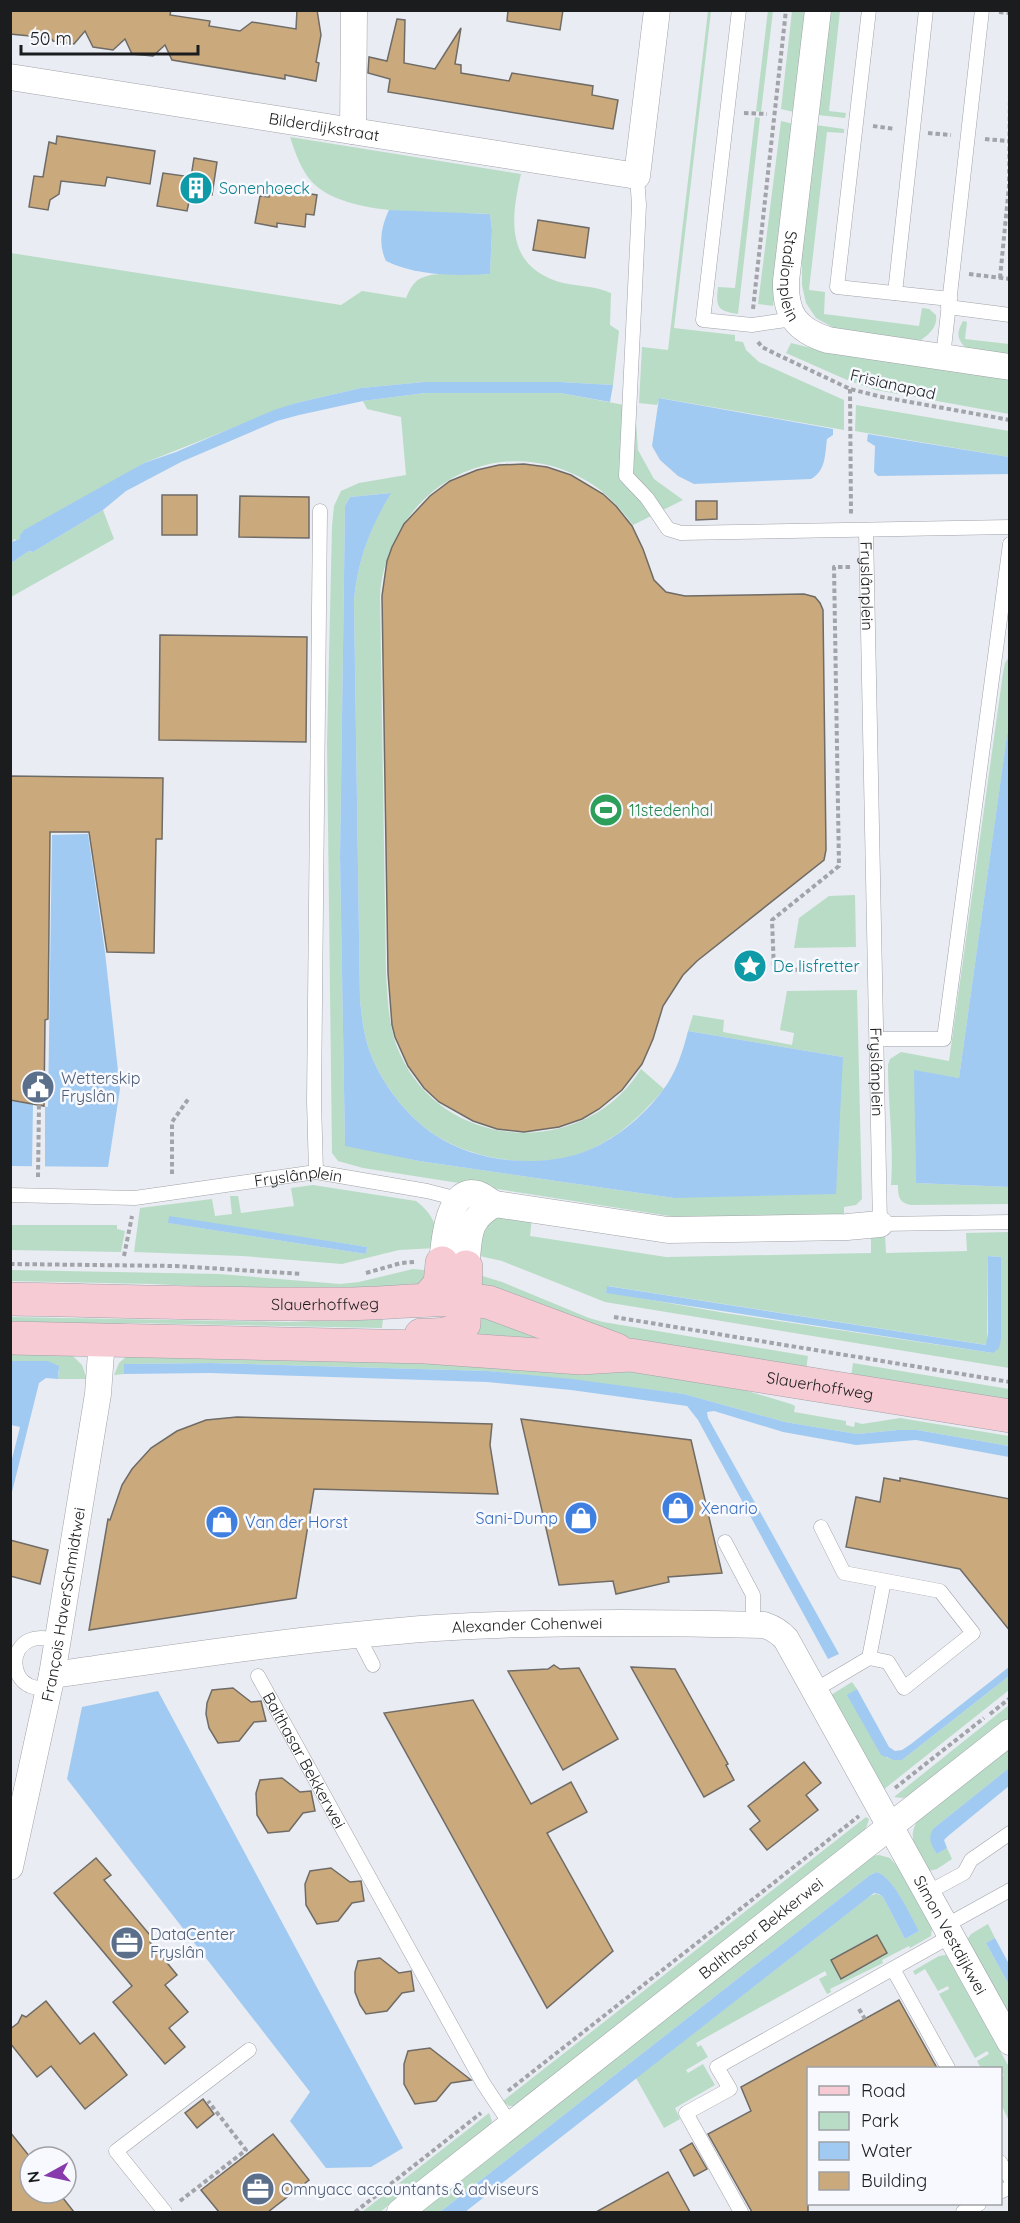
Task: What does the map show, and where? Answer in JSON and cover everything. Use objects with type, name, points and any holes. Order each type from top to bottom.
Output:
[{"type":"main road","points":[[380,1346],[396,1335],[435,1335],[458,1330],[464,1324],[466,1299],[454,1265]]},
{"type":"main road","points":[[426,1300],[454,1265]]},
{"type":"main road","name":"Slauerhoffweg","points":[[10,1299],[342,1305],[466,1299],[488,1302],[630,1355],[1010,1416]]},
{"type":"main road","name":"Slauerhoffweg","points":[[10,1338],[380,1346],[490,1350],[581,1358],[630,1355]]},
{"type":"street","points":[[352,131],[354,10]]},
{"type":"street","points":[[637,176],[657,10]]},
{"type":"street","name":"Stadionplein","points":[[818,10],[786,281],[788,309],[803,329],[813,336],[828,340],[1010,367]]},
{"type":"street","name":"Bilderdijkstraat","points":[[10,76],[637,176]]},
{"type":"street","points":[[454,1265],[475,1210]]},
{"type":"street","name":"Fryslânplein","points":[[475,1210],[668,1230],[847,1227],[880,1224]]},
{"type":"street","name":"François HaverSchmidtwei","points":[[10,1867],[51,1683],[98,1394],[102,1339]]},
{"type":"street","name":"Alexander Cohenwei","points":[[51,1683],[238,1649],[436,1628],[625,1622],[764,1625],[780,1632],[786,1638],[890,1827]]},
{"type":"street","name":"Balthasar Bekkerwei","points":[[400,2212],[1010,1732]]},
{"type":"street","name":"Simon Vestdijkwei","points":[[890,1827],[1010,2042]]},
{"type":"lane","points":[[739,10],[703,320],[752,325],[793,318]]},
{"type":"lane","points":[[869,10],[837,286],[895,293],[1010,315]]},
{"type":"lane","points":[[895,293],[926,10]]},
{"type":"lane","points":[[943,357],[982,10]]},
{"type":"lane","points":[[637,176],[639,205],[626,476],[647,498],[669,530],[681,533],[1010,527]]},
{"type":"lane","points":[[316,1172],[314,1101],[320,511]]},
{"type":"lane","name":"Fryslânplein","points":[[866,530],[880,1224]]},
{"type":"lane","points":[[877,1039],[944,1039],[1003,640],[1010,544]]},
{"type":"lane","name":"Fryslânplein","points":[[10,1195],[135,1198],[316,1172],[427,1191],[475,1210]]},
{"type":"lane","points":[[880,1224],[1010,1222]]},
{"type":"lane","points":[[814,1690],[869,1658],[888,1662],[904,1688],[973,1633],[940,1592],[844,1573],[821,1527]]},
{"type":"lane","points":[[725,1542],[753,1594],[753,1625]]},
{"type":"lane","points":[[869,1658],[884,1581]]},
{"type":"lane","points":[[358,1636],[373,1665]]},
{"type":"lane","points":[[51,1683],[31,1686],[23,1681],[18,1674],[15,1657],[19,1649],[32,1639],[58,1640]]},
{"type":"lane","name":"Balthasar Bekkerwei","points":[[258,1676],[495,2102],[511,2125]]},
{"type":"lane","points":[[927,1893],[964,1873],[970,1860],[1010,1833]]},
{"type":"lane","points":[[741,2212],[686,2113],[730,2089],[717,2067],[893,1969],[1010,1890]]},
{"type":"lane","points":[[893,1969],[947,2067]]},
{"type":"lane","points":[[165,2212],[116,2151],[249,2050]]},
{"type":"lane","points":[[1002,2165],[1010,2178]]},
{"type":"lane","points":[[963,2212],[977,2205]]},
{"type":"path","points":[[752,325],[786,10]]},
{"type":"path","points":[[1000,278],[1009,186],[1010,92]]},
{"type":"path","points":[[867,126],[902,130]]},
{"type":"path","points":[[923,132],[958,136]]},
{"type":"path","points":[[979,138],[1008,141]]},
{"type":"path","points":[[953,272],[1010,279]]},
{"type":"path","name":"Frisianapad","points":[[752,325],[756,339],[762,348],[850,389],[1010,420]]},
{"type":"path","name":"Fryslânplein","points":[[850,389],[852,567],[834,567],[839,866],[772,920],[774,970],[861,969]]},
{"type":"path","points":[[172,1193],[172,1122],[189,1098]]},
{"type":"path","points":[[39,1105],[39,1167]]},
{"type":"path","points":[[124,1256],[135,1198]]},
{"type":"path","points":[[355,2212],[1010,1698]]},
{"type":"path","points":[[165,2212],[246,2150],[198,2088]]},
{"type":"green space","points":[[768,10],[773,11],[761,112],[756,111]]},
{"type":"green space","points":[[708,11],[711,11],[674,328],[735,335],[735,341],[743,342],[746,350],[759,362],[844,400],[844,430],[660,398],[657,405],[639,403],[642,347],[668,350]]},
{"type":"green space","points":[[792,11],[807,11],[794,112],[781,109]]},
{"type":"green space","points":[[828,11],[840,11],[829,111],[846,113],[845,118],[818,115]]},
{"type":"green space","points":[[755,117],[760,118],[738,314],[721,309],[717,293],[718,287],[735,288]]},
{"type":"green space","points":[[781,121],[794,124],[773,306],[758,304]]},
{"type":"green space","points":[[816,125],[844,129],[844,133],[827,132],[809,290],[825,292],[824,314],[919,326],[922,308],[929,309],[936,315],[936,323],[930,333],[920,341],[836,329],[816,318],[806,303],[802,285],[802,241]]},
{"type":"green space","points":[[290,137],[521,174],[514,222],[520,251],[528,263],[539,273],[556,281],[611,293],[610,325],[619,331],[613,385],[560,382],[424,382],[361,388],[296,403],[144,463],[17,541],[15,539],[11,542],[11,253],[341,305],[362,291],[406,298],[415,282],[431,275],[490,274],[492,230],[490,214],[396,211],[348,202],[327,194],[308,177],[296,155]]},
{"type":"green space","points":[[963,321],[967,322],[965,339],[1009,344],[1009,357],[966,348],[958,335]]},
{"type":"green space","points":[[791,343],[1009,378],[1009,414],[876,390],[786,353]]},
{"type":"green space","points":[[425,393],[560,393],[635,407],[638,450],[654,479],[683,500],[633,525],[612,501],[587,481],[552,466],[516,461],[482,466],[451,479],[424,499],[402,526],[387,559],[380,596],[386,973],[389,1014],[396,1044],[421,1087],[448,1110],[481,1126],[516,1132],[551,1130],[585,1119],[616,1099],[641,1069],[664,1089],[627,1126],[594,1148],[564,1158],[545,1161],[507,1160],[469,1151],[435,1135],[408,1112],[379,1073],[366,1040],[360,1000],[354,600],[358,571],[366,544],[390,493],[350,497],[345,506],[340,858],[345,1145],[419,1161],[674,1198],[843,1057],[688,1031],[693,1015],[724,1020],[723,1032],[792,1045],[794,1033],[780,1030],[787,991],[857,990],[862,1199],[856,1205],[844,1207],[844,1214],[676,1217],[363,1168],[338,1161],[332,1153],[327,743],[334,506],[341,491],[359,483],[406,475],[401,417],[367,409],[363,401]]},
{"type":"green space","points":[[856,405],[1009,431],[1009,457],[855,431]]},
{"type":"green space","points":[[103,510],[114,539],[11,597],[11,563]]},
{"type":"green space","points":[[1009,657],[1009,722],[959,1078],[915,1071],[916,1183],[1009,1187],[1009,1204],[911,1205],[904,1203],[900,1198],[898,1185],[891,1185],[888,1065],[890,1059],[901,1052],[949,1061],[1003,673]]},
{"type":"green space","points":[[855,895],[856,947],[794,948],[799,918],[829,896]]},
{"type":"green space","points":[[313,1185],[416,1201],[427,1211],[434,1222],[437,1234],[436,1248],[399,1250],[342,1264],[242,1256],[134,1252],[140,1208],[212,1199],[215,1216],[232,1214],[230,1196],[238,1196],[241,1213],[294,1206],[291,1188]],"holes":[[[169,1217],[367,1247],[366,1254],[169,1223]]]},
{"type":"green space","points":[[497,1215],[532,1218],[530,1236],[666,1257],[871,1253],[871,1235],[885,1235],[886,1253],[967,1251],[966,1233],[1009,1232],[1009,1368],[605,1302],[502,1261],[475,1255],[482,1228]],"holes":[[[988,1256],[1001,1257],[1001,1324],[993,1353],[725,1313],[606,1292],[608,1286],[987,1345]]]},
{"type":"green space","points":[[11,1225],[117,1225],[117,1229],[125,1231],[121,1252],[11,1250]]},
{"type":"green space","points":[[413,1269],[424,1270],[428,1275],[412,1290],[270,1289],[11,1281],[11,1270],[219,1274],[340,1284],[359,1282]]},
{"type":"green space","points":[[479,1275],[603,1322],[808,1356],[806,1370],[605,1335],[480,1285]]},
{"type":"green space","points":[[484,1306],[580,1343],[467,1338]]},
{"type":"green space","points":[[11,1317],[289,1322],[383,1318],[382,1328],[129,1323],[11,1333]]},
{"type":"green space","points":[[11,1347],[68,1351],[82,1365],[87,1379],[58,1379],[59,1370],[48,1361],[11,1361]]},
{"type":"green space","points":[[128,1355],[560,1363],[714,1381],[791,1404],[795,1406],[794,1412],[846,1421],[846,1425],[854,1427],[855,1422],[862,1424],[900,1418],[1009,1436],[1009,1446],[917,1430],[857,1434],[785,1422],[684,1394],[488,1371],[210,1363],[124,1364],[124,1374],[114,1375],[119,1363]]},
{"type":"green space","points":[[853,1363],[1009,1389],[1009,1403],[851,1377]]},
{"type":"green space","points":[[1009,1676],[1009,1690],[883,1790],[831,1695],[852,1682],[857,1689],[848,1695],[887,1758],[902,1760]]},
{"type":"green space","points":[[1009,1705],[1009,1718],[912,1795],[903,1798],[894,1797]]},
{"type":"green space","points":[[1009,1748],[1009,1768],[934,1828],[937,1854],[947,1848],[952,1859],[937,1869],[929,1871],[913,1840],[914,1827],[918,1820]]},
{"type":"green space","points":[[866,1817],[869,1819],[865,1831],[514,2106],[509,2106],[503,2101]]},
{"type":"green space","points":[[872,1856],[890,1858],[897,1866],[932,1928],[931,1936],[830,1989],[831,1992],[827,1994],[819,1979],[827,1975],[825,1971],[696,2043],[698,2047],[701,2045],[708,2057],[686,2070],[688,2073],[703,2064],[715,2085],[675,2108],[680,2119],[664,2128],[636,2078],[866,1899],[876,1894],[883,1897],[905,1939],[919,1931],[901,1898],[889,1882],[877,1872],[870,1875],[440,2212],[418,2212]]},
{"type":"green space","points":[[988,1924],[995,1938],[986,1943],[1009,1985],[1009,2018],[967,1940],[971,1934]]},
{"type":"green space","points":[[946,1955],[1009,2067],[1009,2121],[1002,2106],[1002,2076],[1004,2075],[1002,2067],[980,2067],[977,2061],[989,2054],[987,2051],[975,2058],[939,1994],[949,1989],[948,1986],[938,1991],[925,1969],[915,1975],[913,1971],[939,1956]]},
{"type":"green space","points":[[489,2113],[492,2121],[490,2126],[380,2212],[362,2212]]},
{"type":"water","points":[[389,210],[490,214],[492,230],[490,274],[451,275],[423,272],[386,261],[382,248],[382,236]]},
{"type":"water","points":[[424,382],[560,382],[613,385],[610,402],[560,393],[425,393],[363,401],[277,421],[181,462],[126,491],[103,510],[11,563],[11,542],[20,539],[24,530],[144,463],[296,403],[361,388]]},
{"type":"water","points":[[659,398],[833,429],[833,435],[827,439],[820,471],[811,479],[694,484],[678,476],[660,460],[652,446]]},
{"type":"water","points":[[868,434],[1009,457],[1009,474],[878,476],[874,472],[875,446],[867,441]]},
{"type":"water","points":[[391,493],[366,544],[354,600],[360,1000],[368,1047],[385,1083],[416,1120],[451,1144],[487,1157],[525,1161],[544,1160],[563,1158],[593,1148],[616,1135],[637,1119],[655,1100],[672,1076],[688,1031],[843,1057],[836,1194],[674,1198],[419,1161],[345,1146],[340,858],[345,506],[350,497]]},
{"type":"water","points":[[1009,721],[1009,1187],[916,1183],[914,1070],[959,1078]]},
{"type":"water","points":[[88,834],[105,952],[120,1089],[108,1167],[11,1166],[10,1101],[48,1107],[52,835]]},
{"type":"water","points":[[169,1216],[367,1247],[366,1254],[168,1223]]},
{"type":"water","points":[[988,1256],[1001,1257],[1001,1339],[999,1348],[993,1353],[606,1293],[607,1286],[986,1345]]},
{"type":"water","points":[[11,1361],[48,1361],[59,1366],[58,1379],[46,1378],[39,1383],[11,1496],[11,1463],[20,1427],[11,1425]]},
{"type":"water","points":[[210,1363],[488,1371],[572,1379],[684,1394],[785,1422],[857,1434],[917,1430],[1009,1446],[1009,1457],[916,1440],[856,1445],[783,1432],[714,1411],[707,1412],[708,1418],[839,1654],[828,1659],[698,1420],[687,1406],[571,1390],[487,1382],[210,1373],[124,1374],[124,1364]]},
{"type":"water","points":[[1009,1667],[1009,1676],[902,1760],[894,1760],[881,1755],[847,1695],[857,1689],[889,1747],[895,1751],[902,1750]]},
{"type":"water","points":[[158,1691],[403,2148],[371,2167],[326,2168],[290,2121],[310,2092],[67,1779],[82,1707]]},
{"type":"water","points":[[1009,1768],[1009,1786],[948,1836],[944,1840],[947,1848],[937,1854],[931,1841],[934,1828]]},
{"type":"water","points":[[877,1872],[895,1889],[919,1931],[905,1939],[883,1897],[874,1893],[465,2212],[440,2212],[870,1875]]},
{"type":"water","points":[[995,1938],[1009,1964],[1009,1985],[986,1943]]},
{"type":"pier","points":[[45,1092],[45,1167],[32,1167],[33,1104],[44,1106]]},
{"type":"building","points":[[10,10],[171,10],[170,15],[210,21],[209,26],[240,31],[252,22],[296,29],[297,10],[317,10],[321,35],[316,62],[319,63],[316,81],[285,75],[285,79],[172,60],[165,45],[153,56],[132,54],[125,39],[113,50],[93,47],[85,31],[74,44],[53,41],[51,38],[10,34]]},
{"type":"building","points":[[508,10],[563,10],[560,30],[507,21]]},
{"type":"building","points":[[397,19],[405,20],[404,63],[435,69],[461,28],[455,64],[461,65],[461,73],[509,81],[512,73],[593,86],[592,95],[618,100],[613,129],[388,92],[390,79],[368,73],[369,57],[387,61]]},
{"type":"building","points":[[57,136],[155,151],[150,184],[107,177],[105,186],[61,181],[59,194],[50,200],[48,210],[29,207],[34,176],[43,177],[49,142],[56,144]]},
{"type":"building","name":"Sonenhoeck","points":[[194,158],[217,162],[212,195],[201,194],[199,204],[189,202],[187,211],[157,206],[163,173],[191,177]]},
{"type":"building","points":[[270,188],[317,195],[314,215],[306,214],[305,227],[277,223],[277,227],[255,223],[260,196],[269,197]]},
{"type":"building","points":[[538,220],[589,228],[585,258],[533,250]]},
{"type":"building","name":"11stedenhal","points":[[524,464],[547,467],[571,475],[603,494],[632,526],[654,580],[666,592],[685,596],[804,594],[815,597],[820,603],[823,610],[826,850],[824,860],[697,961],[683,975],[663,1006],[653,1039],[642,1064],[622,1090],[599,1109],[582,1119],[559,1127],[524,1132],[497,1129],[473,1121],[439,1102],[424,1088],[408,1066],[395,1037],[388,973],[382,596],[387,561],[392,547],[404,524],[430,496],[450,481],[477,470],[499,465]]},
{"type":"building","points":[[162,495],[197,495],[197,535],[162,535]]},
{"type":"building","points":[[240,496],[309,497],[309,538],[239,537]]},
{"type":"building","points":[[696,501],[717,501],[717,519],[696,520]]},
{"type":"building","points":[[160,635],[307,637],[306,742],[159,740]]},
{"type":"building","points":[[10,776],[163,778],[162,839],[156,839],[154,953],[107,952],[89,832],[50,832],[48,1019],[45,1020],[44,1106],[10,1100]]},
{"type":"building","points":[[237,1417],[492,1424],[490,1445],[498,1494],[314,1489],[296,1598],[89,1630],[108,1519],[110,1520],[122,1485],[132,1469],[151,1448],[177,1431],[206,1420]]},
{"type":"building","points":[[521,1419],[691,1440],[722,1573],[668,1577],[669,1582],[616,1594],[613,1581],[559,1585]]},
{"type":"building","points":[[884,1478],[900,1481],[900,1478],[1010,1499],[1010,1631],[960,1569],[846,1547],[856,1497],[880,1502]]},
{"type":"building","points":[[10,1540],[48,1550],[40,1584],[10,1576]]},
{"type":"building","points":[[554,1665],[560,1669],[579,1668],[618,1739],[563,1770],[508,1671],[548,1669]]},
{"type":"building","points":[[631,1667],[675,1669],[728,1764],[726,1765],[734,1780],[704,1797]]},
{"type":"building","points":[[233,1688],[251,1702],[261,1701],[266,1721],[254,1722],[239,1741],[218,1743],[209,1728],[206,1714],[207,1703],[212,1690]]},
{"type":"building","points":[[473,1700],[531,1804],[571,1782],[587,1812],[547,1833],[613,1951],[547,2008],[384,1713]]},
{"type":"building","points":[[804,1762],[821,1783],[806,1795],[818,1810],[767,1850],[750,1829],[760,1821],[748,1806]]},
{"type":"building","points":[[282,1778],[300,1792],[311,1791],[315,1811],[303,1813],[289,1831],[268,1833],[257,1815],[256,1793],[260,1780]]},
{"type":"building","points":[[96,1858],[111,1875],[104,1880],[154,1940],[150,1942],[177,1975],[165,1985],[188,2012],[169,2028],[185,2047],[165,2064],[113,2002],[132,1986],[54,1893]]},
{"type":"building","points":[[331,1868],[350,1882],[361,1881],[364,1901],[352,1903],[338,1921],[317,1924],[306,1905],[305,1884],[310,1871]]},
{"type":"building","points":[[877,1935],[887,1953],[841,1979],[831,1960]]},
{"type":"building","points":[[380,1958],[399,1973],[411,1971],[414,1991],[402,1993],[387,2011],[366,2014],[355,1992],[355,1972],[358,1961]]},
{"type":"building","points":[[899,2000],[936,2067],[807,2067],[808,2212],[752,2212],[708,2134],[751,2111],[741,2087]]},
{"type":"building","points":[[46,2001],[80,2044],[94,2033],[127,2075],[85,2109],[51,2066],[37,2077],[10,2043],[10,2029],[18,2023],[22,2015],[26,2017]]},
{"type":"building","points":[[430,2048],[471,2080],[451,2083],[436,2101],[415,2104],[404,2084],[404,2064],[408,2051]]},
{"type":"building","points":[[203,2099],[214,2114],[197,2128],[185,2113]]},
{"type":"building","points":[[10,2132],[20,2145],[18,2145],[18,2205],[68,2205],[74,2212],[10,2212]]},
{"type":"building","points":[[273,2134],[309,2180],[268,2212],[219,2212],[201,2190]]},
{"type":"building","points":[[692,2143],[707,2169],[694,2176],[680,2150]]},
{"type":"building","points":[[668,2172],[690,2212],[596,2212]]},
{"type":"place","name":"Sonenhoeck","points":[[196,188]]},
{"type":"place","name":"11stedenhal","points":[[606,810]]},
{"type":"place","name":"De Iisfretter","points":[[750,966]]},
{"type":"place","name":"Wetterskip Fryslân","points":[[38,1087]]},
{"type":"place","name":"Xenario","points":[[678,1508]]},
{"type":"place","name":"Sani-Dump","points":[[581,1518]]},
{"type":"place","name":"Van der Horst","points":[[222,1522]]},
{"type":"place","name":"DataCenter Fryslân","points":[[127,1943]]},
{"type":"place","name":"Omnyacc accountants & adviseurs","points":[[258,2189]]}]
